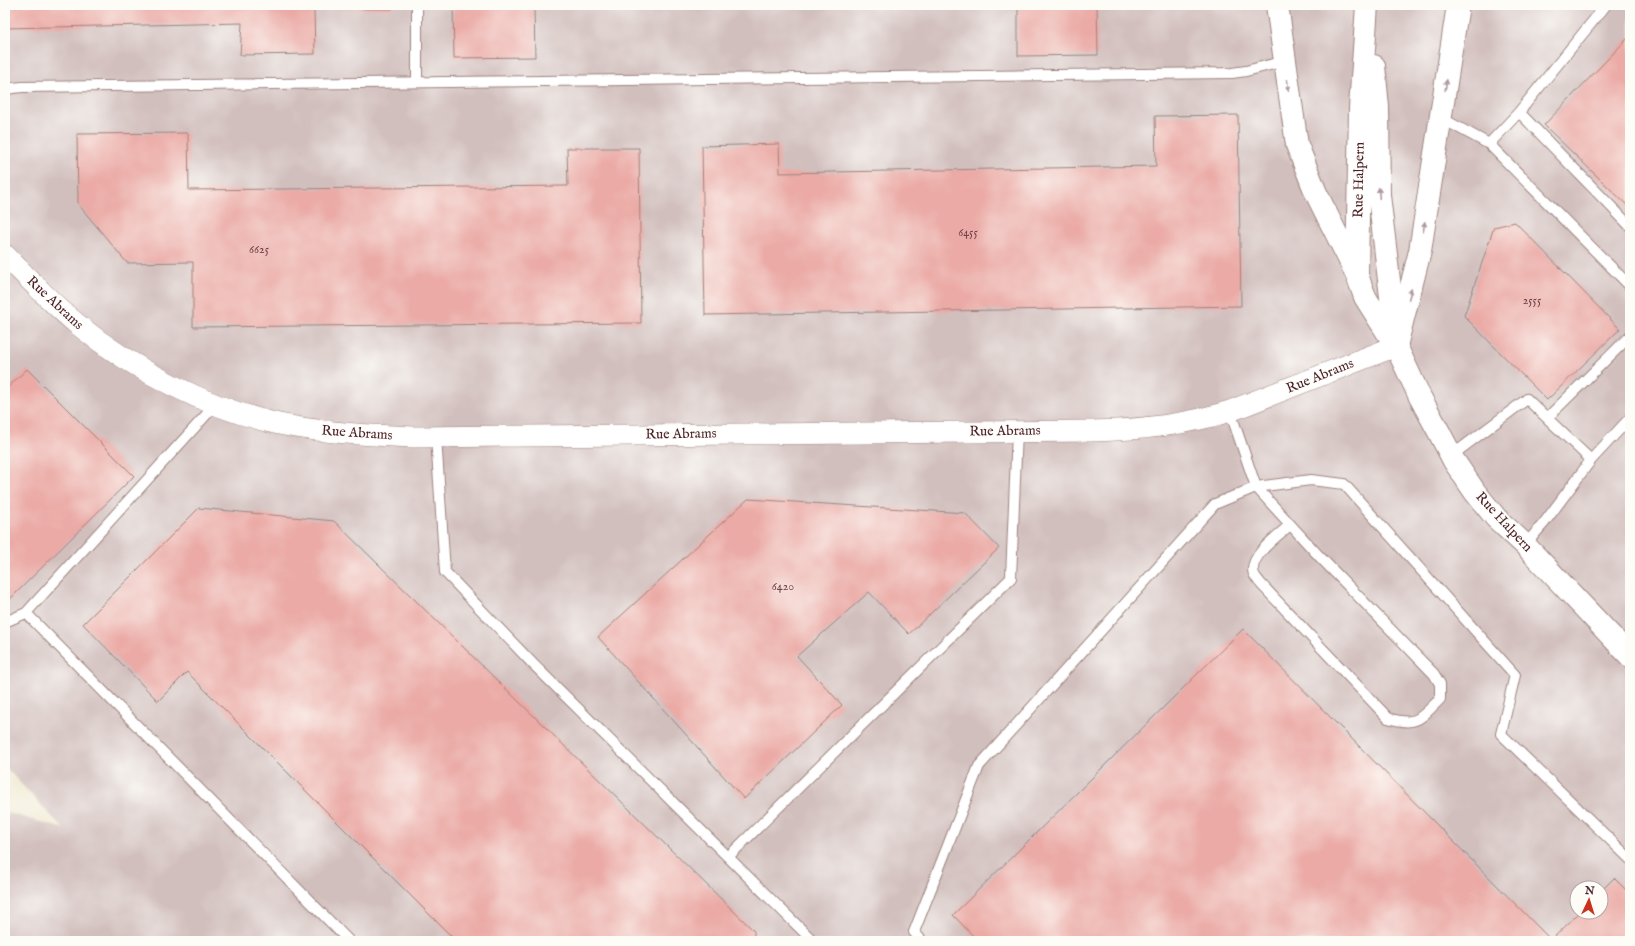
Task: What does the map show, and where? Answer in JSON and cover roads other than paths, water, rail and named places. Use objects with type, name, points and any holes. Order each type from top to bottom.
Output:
[{"type":"street","points":[[1277,5],[1297,144],[1316,193],[1357,275]]},
{"type":"street","name":"Rue Halpern","points":[[1367,5],[1360,108],[1357,275],[1365,297],[1396,346],[1420,398],[1451,456],[1476,492],[1496,518],[1525,545],[1630,656]]},
{"type":"street","name":"Rue Halpern","points":[[1367,5],[1378,107],[1379,195],[1396,346]]},
{"type":"street","points":[[1396,346],[1418,258],[1458,5]]},
{"type":"street","name":"Rue Abrams","points":[[5,255],[55,306],[102,344],[156,376],[197,397],[277,423],[317,430],[363,435],[436,437],[1137,429],[1203,418],[1230,411],[1396,346]]},
{"type":"lane","points":[[416,5],[417,82]]},
{"type":"lane","points":[[1490,144],[1519,112],[1606,5]]},
{"type":"lane","points":[[5,89],[22,87],[1232,73],[1285,61]]},
{"type":"lane","points":[[1519,112],[1630,226]]},
{"type":"lane","points":[[1440,118],[1490,144],[1630,286]]},
{"type":"lane","points":[[1547,418],[1630,336]]},
{"type":"lane","points":[[1451,456],[1527,398],[1591,460]]},
{"type":"lane","points":[[5,622],[26,613],[216,404]]},
{"type":"lane","points":[[1230,411],[1256,487],[1290,525],[1434,674],[1440,684],[1440,699],[1416,721],[1403,723],[1388,718],[1261,584],[1253,573],[1254,563],[1258,554],[1290,525]]},
{"type":"lane","points":[[1525,545],[1544,523],[1591,460],[1630,418]]},
{"type":"lane","points":[[728,857],[1011,578],[1018,431]]},
{"type":"lane","points":[[436,437],[444,572],[533,664],[813,941]]},
{"type":"lane","points":[[922,941],[914,932],[979,766],[1215,504],[1256,487],[1311,480],[1344,484],[1515,675],[1501,734],[1630,859]]},
{"type":"lane","points":[[26,613],[349,941]]}]
